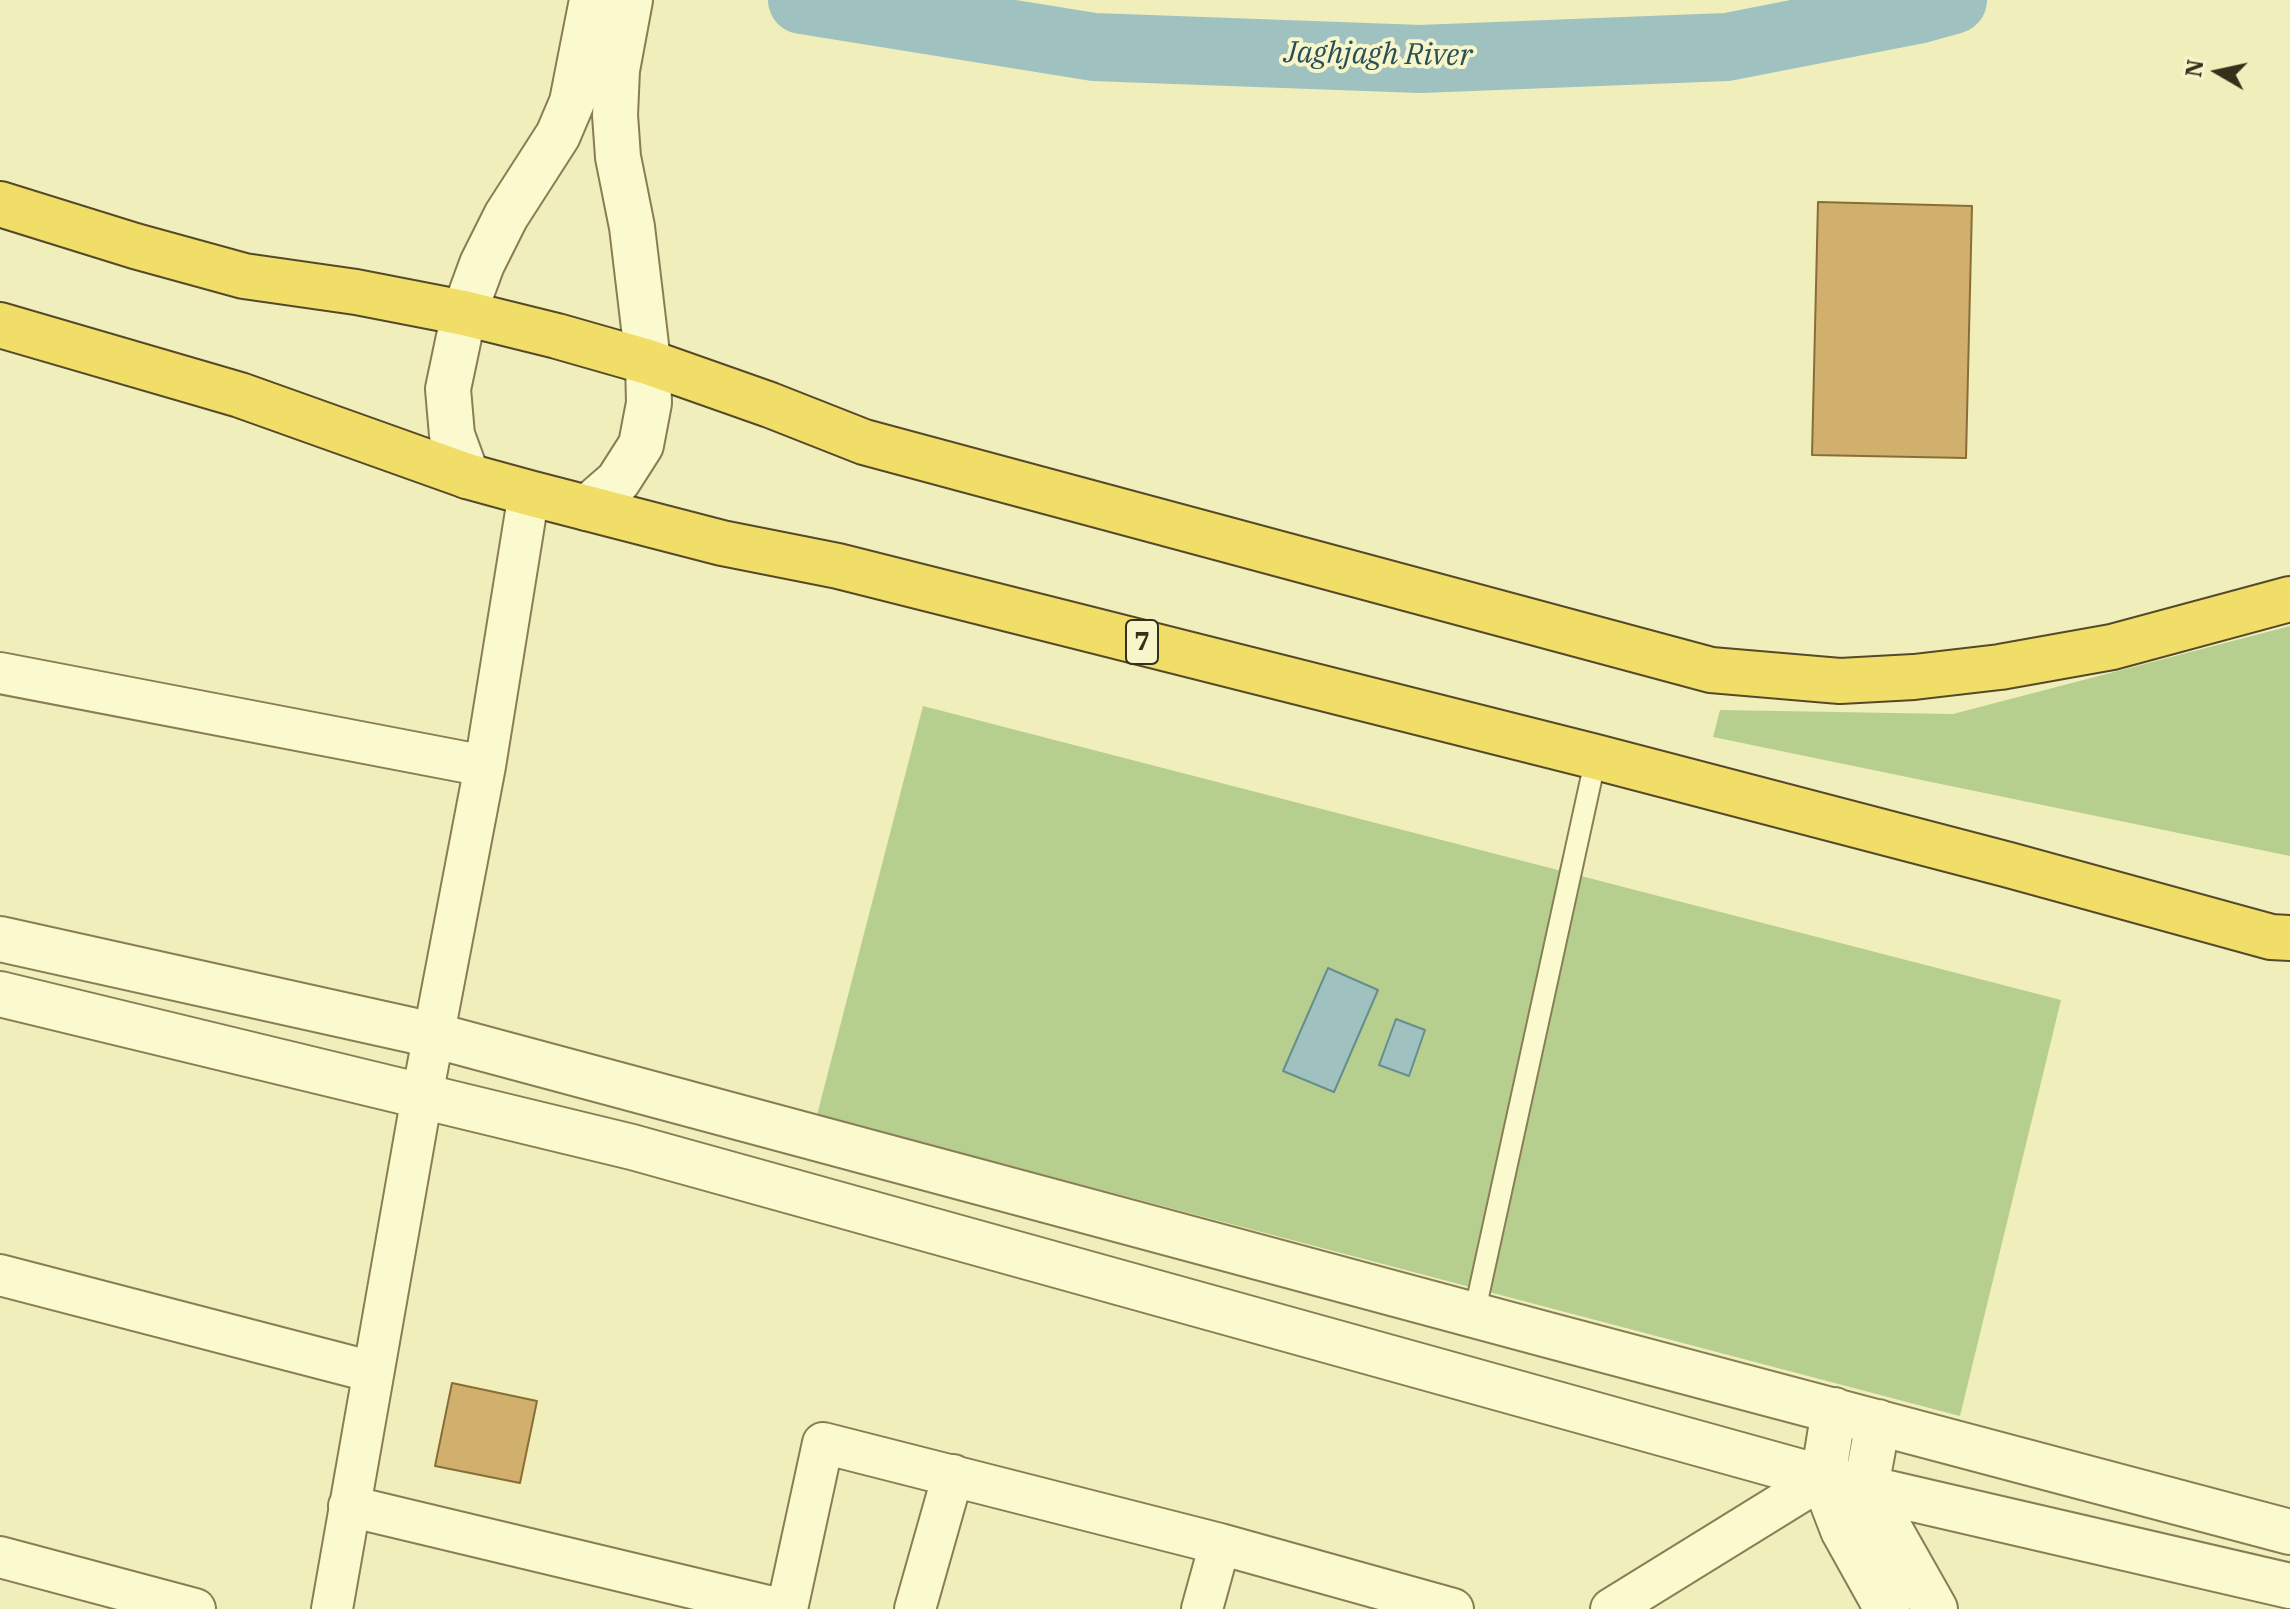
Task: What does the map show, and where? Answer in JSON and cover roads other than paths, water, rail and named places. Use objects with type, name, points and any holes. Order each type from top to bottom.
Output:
[{"type":"highway","points":[[0,204],[244,276],[356,292],[464,313],[648,362],[864,442],[1711,670],[1840,681],[1914,677],[2000,667],[2112,647],[2290,599]]},
{"type":"highway","name":"7","points":[[0,325],[240,395],[467,476],[529,493],[722,543],[854,570],[1596,757],[2284,939]]},
{"type":"street","points":[[587,508],[618,481],[641,445],[649,403],[648,362],[632,227],[618,157],[615,115],[599,68],[592,0]]},
{"type":"street","points":[[467,476],[452,435],[448,389],[464,313],[482,264],[506,216],[558,135],[572,102],[599,68],[630,0]]},
{"type":"street","points":[[332,1609],[433,1035],[485,766],[529,493]]},
{"type":"street","points":[[0,673],[485,766]]},
{"type":"street","points":[[0,939],[433,1035],[2290,1532]]},
{"type":"street","points":[[0,994],[648,1151],[1823,1478],[2290,1586]]},
{"type":"street","points":[[0,1275],[373,1372]]},
{"type":"street","points":[[1834,1410],[1823,1478],[1843,1530],[1887,1609]]},
{"type":"street","points":[[1878,1422],[1866,1487],[1935,1609]]},
{"type":"street","points":[[787,1609],[823,1443],[1220,1544],[1453,1609]]},
{"type":"street","points":[[915,1609],[953,1475]]},
{"type":"street","points":[[1611,1609],[1823,1478]]},
{"type":"street","points":[[349,1506],[634,1592],[780,1609]]},
{"type":"street","points":[[1202,1609],[1220,1544]]},
{"type":"street","points":[[0,1557],[195,1609]]},
{"type":"lane","points":[[1474,1315],[1596,757]]},
{"type":"water","points":[[1328,968],[1378,990],[1334,1092],[1283,1071]]},
{"type":"water","points":[[1396,1019],[1425,1030],[1409,1076],[1379,1065]]},
{"type":"waterway","name":"Jaghjagh River","points":[[802,0],[1094,47],[1420,59],[1727,47],[1917,10],[1953,0]]}]
